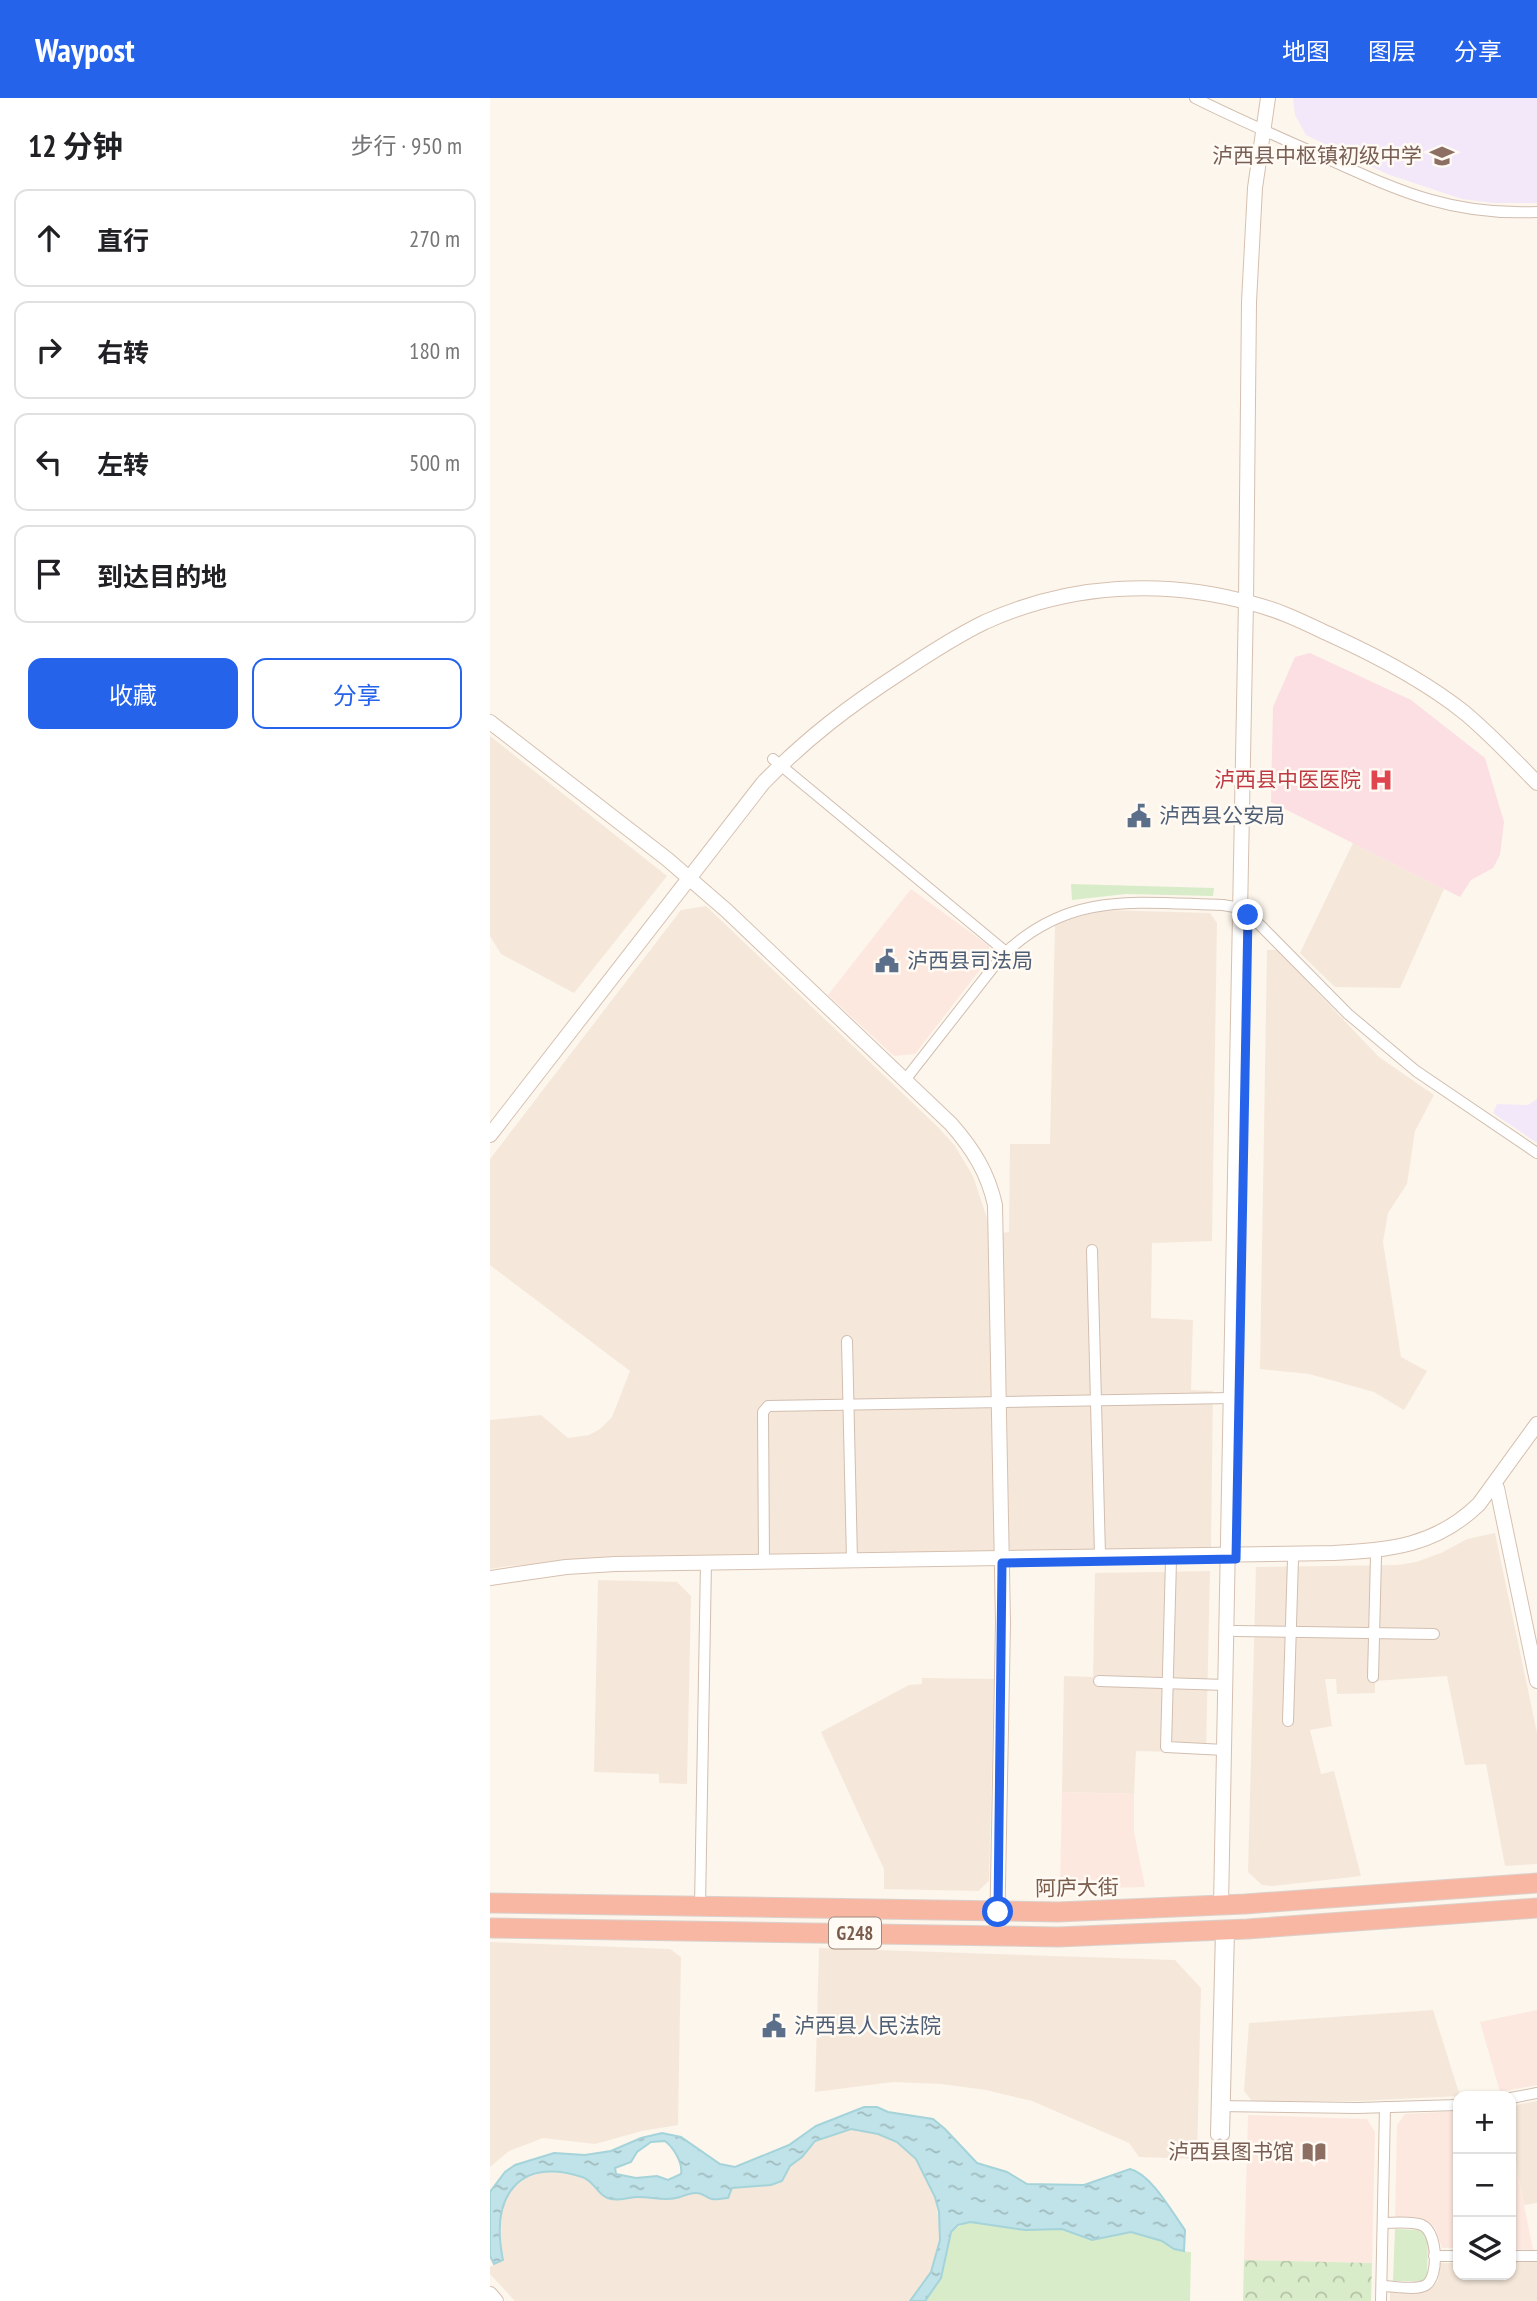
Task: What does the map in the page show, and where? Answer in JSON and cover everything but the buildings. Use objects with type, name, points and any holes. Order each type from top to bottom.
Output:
[{"type":"highway","name":"阿庐大街","points":[[490,1903],[998,1912],[1115,1910],[1537,1883]]},
{"type":"highway","name":"G248","points":[[490,1928],[997,1937],[1116,1936],[1537,1908]]},
{"type":"main road","points":[[1226,1905],[1224,1750],[1232,1556],[1250,598],[1257,302],[1268,98]]},
{"type":"main road","points":[[1266,131],[1276,98]]},
{"type":"main road","points":[[490,1120],[763,783],[777,762],[843,711],[943,644],[983,623],[1030,605],[1071,594],[1138,588],[1250,598],[1297,608],[1416,668],[1469,704],[1537,770]]},
{"type":"main road","points":[[1250,598],[1359,648],[1429,687],[1488,733],[1537,783]]},
{"type":"main road","points":[[490,722],[686,875],[727,911],[966,1141],[985,1171],[995,1205],[1000,1401],[1002,1560],[997,1937]]},
{"type":"main road","points":[[490,1135],[686,875]]},
{"type":"main road","points":[[1226,1905],[1235,1631],[1231,1398],[1244,911]]},
{"type":"main road","points":[[490,1584],[591,1572],[764,1561],[1171,1560],[1377,1550],[1413,1544],[1460,1521],[1479,1504],[1537,1423]]},
{"type":"main road","points":[[490,1578],[591,1565],[1002,1560],[1100,1555],[1293,1559],[1376,1556],[1415,1549],[1451,1533],[1474,1517],[1537,1433]]},
{"type":"main road","points":[[1497,1488],[1537,1681]]},
{"type":"main road","points":[[490,2294],[496,2301]]},
{"type":"street","points":[[1195,98],[1411,195],[1468,209],[1537,212]]},
{"type":"street","points":[[777,762],[1006,952]]},
{"type":"street","points":[[905,1080],[1006,952],[1028,933],[1051,920],[1097,905],[1121,902],[1223,905],[1244,911],[1380,1044],[1416,1072],[1537,1153]]},
{"type":"street","points":[[1092,1250],[1100,1555]]},
{"type":"street","points":[[847,1341],[852,1560]]},
{"type":"street","points":[[764,1561],[763,1412],[770,1406],[1231,1398]]},
{"type":"street","points":[[1373,1677],[1376,1556]]},
{"type":"street","points":[[1288,1721],[1293,1559]]},
{"type":"street","points":[[1171,1560],[1166,1747],[1224,1750]]},
{"type":"street","points":[[700,1907],[706,1565]]},
{"type":"street","points":[[1235,1631],[1434,1634]]},
{"type":"street","points":[[1098,1681],[1226,1685]]},
{"type":"street","points":[[1220,2135],[1225,1930]]},
{"type":"street","points":[[1516,2097],[1537,2093]]},
{"type":"street","points":[[1221,2106],[1453,2105]]},
{"type":"street","points":[[1381,2301],[1385,2107]]},
{"type":"street","points":[[1382,2286],[1426,2285],[1433,2277],[1434,2256],[1434,2238],[1421,2224],[1383,2223]]},
{"type":"street","points":[[1434,2256],[1453,2256]]},
{"type":"street","points":[[1516,2256],[1537,2256]]},
{"type":"shaded area","name":"泸西县中枢镇初级中学","points":[[1293,98],[1537,98],[1537,203],[1494,203],[1462,199],[1387,174],[1306,135],[1295,115]]},
{"type":"shaded area","name":"泸西县中医医院","points":[[1310,653],[1411,700],[1485,758],[1504,822],[1500,855],[1493,868],[1471,880],[1460,897],[1271,802],[1273,707],[1295,657]]},
{"type":"shaded area","points":[[490,736],[667,876],[574,993],[501,954],[490,936]]},
{"type":"shaded area","points":[[1353,843],[1444,889],[1400,988],[1335,987],[1300,953]]},
{"type":"shaded area","name":"泸西县司法局","points":[[911,889],[989,946],[989,958],[915,1054],[894,1056],[828,995]]},
{"type":"shaded area","points":[[706,906],[938,1127],[955,1146],[973,1176],[987,1218],[992,1255],[996,1551],[652,1558],[490,1569],[490,1420],[541,1415],[568,1438],[589,1435],[612,1417],[630,1371],[490,1265],[490,1159],[681,910]]},
{"type":"shaded area","points":[[1105,910],[1210,913],[1217,923],[1212,1241],[1152,1243],[1151,1318],[1193,1320],[1191,1390],[1213,1391],[1211,1547],[1011,1551],[1007,1543],[1000,1233],[1009,1232],[1010,1144],[1050,1144],[1055,925]]},
{"type":"shaded area","points":[[1267,950],[1277,950],[1379,1057],[1434,1095],[1415,1131],[1407,1184],[1388,1213],[1383,1242],[1401,1357],[1427,1371],[1404,1410],[1374,1392],[1309,1374],[1260,1369]]},
{"type":"shaded area","points":[[1537,1099],[1537,1143],[1493,1113],[1497,1104],[1528,1105]]},
{"type":"shaded area","points":[[1495,1533],[1537,1733],[1537,1864],[1505,1866],[1486,1764],[1465,1765],[1447,1676],[1375,1681],[1375,1693],[1337,1694],[1336,1679],[1325,1679],[1332,1726],[1310,1730],[1321,1774],[1334,1771],[1361,1876],[1262,1885],[1248,1872],[1256,1567],[1397,1565],[1416,1562],[1467,1539]]},
{"type":"shaded area","points":[[1210,1571],[1206,1753],[1136,1751],[1134,1794],[1062,1792],[1064,1676],[1093,1677],[1095,1573]]},
{"type":"shaded area","points":[[598,1580],[677,1582],[691,1596],[687,1784],[659,1783],[659,1774],[594,1772]]},
{"type":"shaded area","points":[[922,1678],[994,1679],[989,1881],[978,1891],[884,1889],[884,1869],[821,1732],[909,1685],[922,1684]]},
{"type":"shaded area","points":[[1062,1792],[1134,1794],[1134,1832],[1145,1887],[1060,1889]]},
{"type":"shaded area","points":[[490,1942],[670,1949],[681,1957],[678,2125],[642,2131],[595,2144],[543,2138],[509,2151],[490,2167]]},
{"type":"shaded area","points":[[819,1948],[1175,1960],[1201,1988],[1197,2159],[1139,2157],[1129,2143],[1032,2101],[986,2090],[941,2084],[893,2082],[815,2092]]},
{"type":"shaded area","points":[[1433,2010],[1458,2091],[1453,2091],[1453,2096],[1359,2101],[1252,2101],[1244,2091],[1249,2023]]},
{"type":"shaded area","points":[[1537,2010],[1537,2085],[1500,2091],[1480,2022]]},
{"type":"shaded area","points":[[1537,2101],[1537,2203],[1524,2205],[1516,2165],[1516,2105]]},
{"type":"shaded area","points":[[1453,2111],[1453,2248],[1442,2248],[1435,2228],[1428,2221],[1395,2218],[1397,2125],[1405,2114]]},
{"type":"shaded area","points":[[1248,2115],[1367,2119],[1375,2132],[1372,2263],[1244,2260]]},
{"type":"shaded area","points":[[854,2128],[897,2142],[917,2159],[935,2197],[940,2229],[938,2250],[931,2272],[910,2301],[515,2301],[490,2274],[490,2267],[502,2260],[494,2231],[497,2207],[506,2189],[525,2175],[543,2171],[581,2176],[621,2200],[635,2197],[673,2199],[696,2193],[711,2199],[728,2198],[732,2188],[784,2179],[790,2166],[802,2157],[815,2141]]},
{"type":"shaded area","points":[[1516,2165],[1533,2250],[1516,2249]]},
{"type":"shaded area","points":[[1537,2261],[1537,2301],[1390,2301],[1390,2292],[1420,2292],[1434,2286],[1438,2281],[1440,2263],[1453,2263],[1453,2280],[1516,2280],[1516,2262]]},
{"type":"green space","points":[[1071,884],[1214,888],[1213,896],[1126,894],[1072,900]]},
{"type":"green space","points":[[970,2222],[1025,2230],[1062,2229],[1095,2240],[1131,2232],[1162,2241],[1179,2251],[1191,2252],[1190,2301],[925,2301],[941,2278],[949,2237],[960,2226]]},
{"type":"green space","points":[[1395,2229],[1421,2230],[1428,2236],[1427,2276],[1424,2281],[1393,2281]]},
{"type":"green space","points":[[1244,2260],[1372,2263],[1371,2301],[1243,2301]]},
{"type":"water","points":[[864,2107],[877,2107],[888,2112],[933,2119],[977,2163],[1007,2172],[1027,2184],[1084,2185],[1130,2169],[1146,2178],[1185,2230],[1184,2251],[1131,2232],[1092,2240],[1062,2229],[1025,2230],[970,2222],[958,2225],[951,2232],[941,2278],[925,2301],[910,2301],[931,2272],[940,2240],[939,2212],[935,2197],[916,2159],[897,2142],[878,2134],[851,2129],[815,2141],[802,2157],[790,2166],[782,2181],[771,2185],[732,2188],[728,2198],[712,2199],[694,2193],[671,2199],[615,2199],[607,2198],[582,2177],[560,2172],[541,2173],[525,2178],[505,2200],[500,2237],[503,2260],[494,2264],[490,2256],[490,2192],[505,2172],[515,2165],[554,2153],[585,2155],[611,2151],[641,2138],[662,2133],[681,2137],[720,2164],[735,2167],[789,2145],[816,2126]],"holes":[[[665,2141],[675,2152],[681,2174],[668,2180],[657,2176],[636,2178],[616,2174],[615,2168],[631,2162],[637,2152],[651,2142]]]},
{"type":"place","name":"泸西县中枢镇初级中学","points":[[1442,156]]},
{"type":"place","name":"泸西县中医医院","points":[[1381,780]]},
{"type":"place","name":"泸西县公安局","points":[[1139,816]]},
{"type":"place","name":"泸西县司法局","points":[[887,961]]},
{"type":"place","name":"泸西县人民法院","points":[[774,2026]]},
{"type":"place","name":"泸西县图书馆","points":[[1314,2152]]},
{"type":"route","points":[[998,1912],[1002,1563],[1236,1559],[1248,915]]}]
